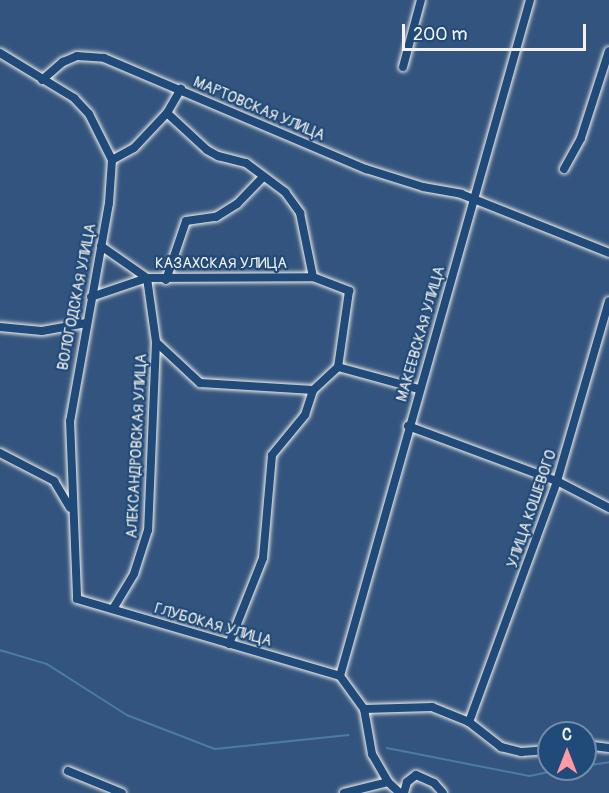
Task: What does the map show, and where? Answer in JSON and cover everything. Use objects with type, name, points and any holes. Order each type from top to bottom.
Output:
[{"type":"street","points":[[403,67],[421,0]]},
{"type":"street","name":"МАКЕЕВСКАЯ УЛИЦА","points":[[340,676],[408,426],[530,0]]},
{"type":"street","points":[[564,169],[581,138],[609,51]]},
{"type":"street","points":[[0,52],[74,98],[89,114],[112,160],[128,155],[167,113],[181,89]]},
{"type":"street","name":"МАРТОВСКАЯ УЛИЦА","points":[[42,80],[63,62],[86,56],[104,58],[366,169],[473,199],[609,253]]},
{"type":"street","points":[[167,113],[207,150],[218,156],[246,163],[262,178],[285,192],[300,213],[313,276]]},
{"type":"street","name":"ВОЛОГОДСКАЯ УЛИЦА","points":[[77,598],[70,476],[70,421],[101,246],[112,160]]},
{"type":"street","points":[[166,279],[186,221],[216,218],[237,204],[262,178]]},
{"type":"street","name":"КАЗАХСКАЯ УЛИЦА","points":[[101,246],[147,278],[313,276],[349,291],[338,367]]},
{"type":"street","points":[[91,297],[147,278]]},
{"type":"street","name":"АЛЕКСАНДРОВСКАЯ УЛИЦА","points":[[113,609],[134,574],[148,530],[156,342],[147,278]]},
{"type":"street","name":"УЛИЦА КОШЕВОГО","points":[[469,722],[557,481],[609,300]]},
{"type":"street","points":[[0,327],[42,331],[86,323]]},
{"type":"street","points":[[156,342],[200,383],[313,390]]},
{"type":"street","points":[[229,644],[263,558],[272,455],[305,415],[313,390],[338,367],[419,389]]},
{"type":"street","points":[[408,426],[557,481],[609,508]]},
{"type":"street","points":[[0,453],[54,481],[73,514]]},
{"type":"street","points":[[54,481],[70,476]]},
{"type":"street","name":"ГЛУБОКАЯ УЛИЦА","points":[[77,598],[340,676]]},
{"type":"street","points":[[340,676],[363,709],[372,754],[388,782],[402,793],[407,782],[416,775],[434,783],[443,793]]},
{"type":"street","points":[[363,709],[432,707],[469,722],[501,747],[521,752],[537,751]]},
{"type":"street","points":[[68,771],[122,793]]},
{"type":"street","points":[[344,793],[388,782]]},
{"type":"waterway","points":[[0,650],[47,664],[127,715],[215,749],[348,735]]},
{"type":"waterway","points":[[387,748],[530,776],[537,774]]},
{"type":"waterway","points":[[597,764],[609,762]]}]
